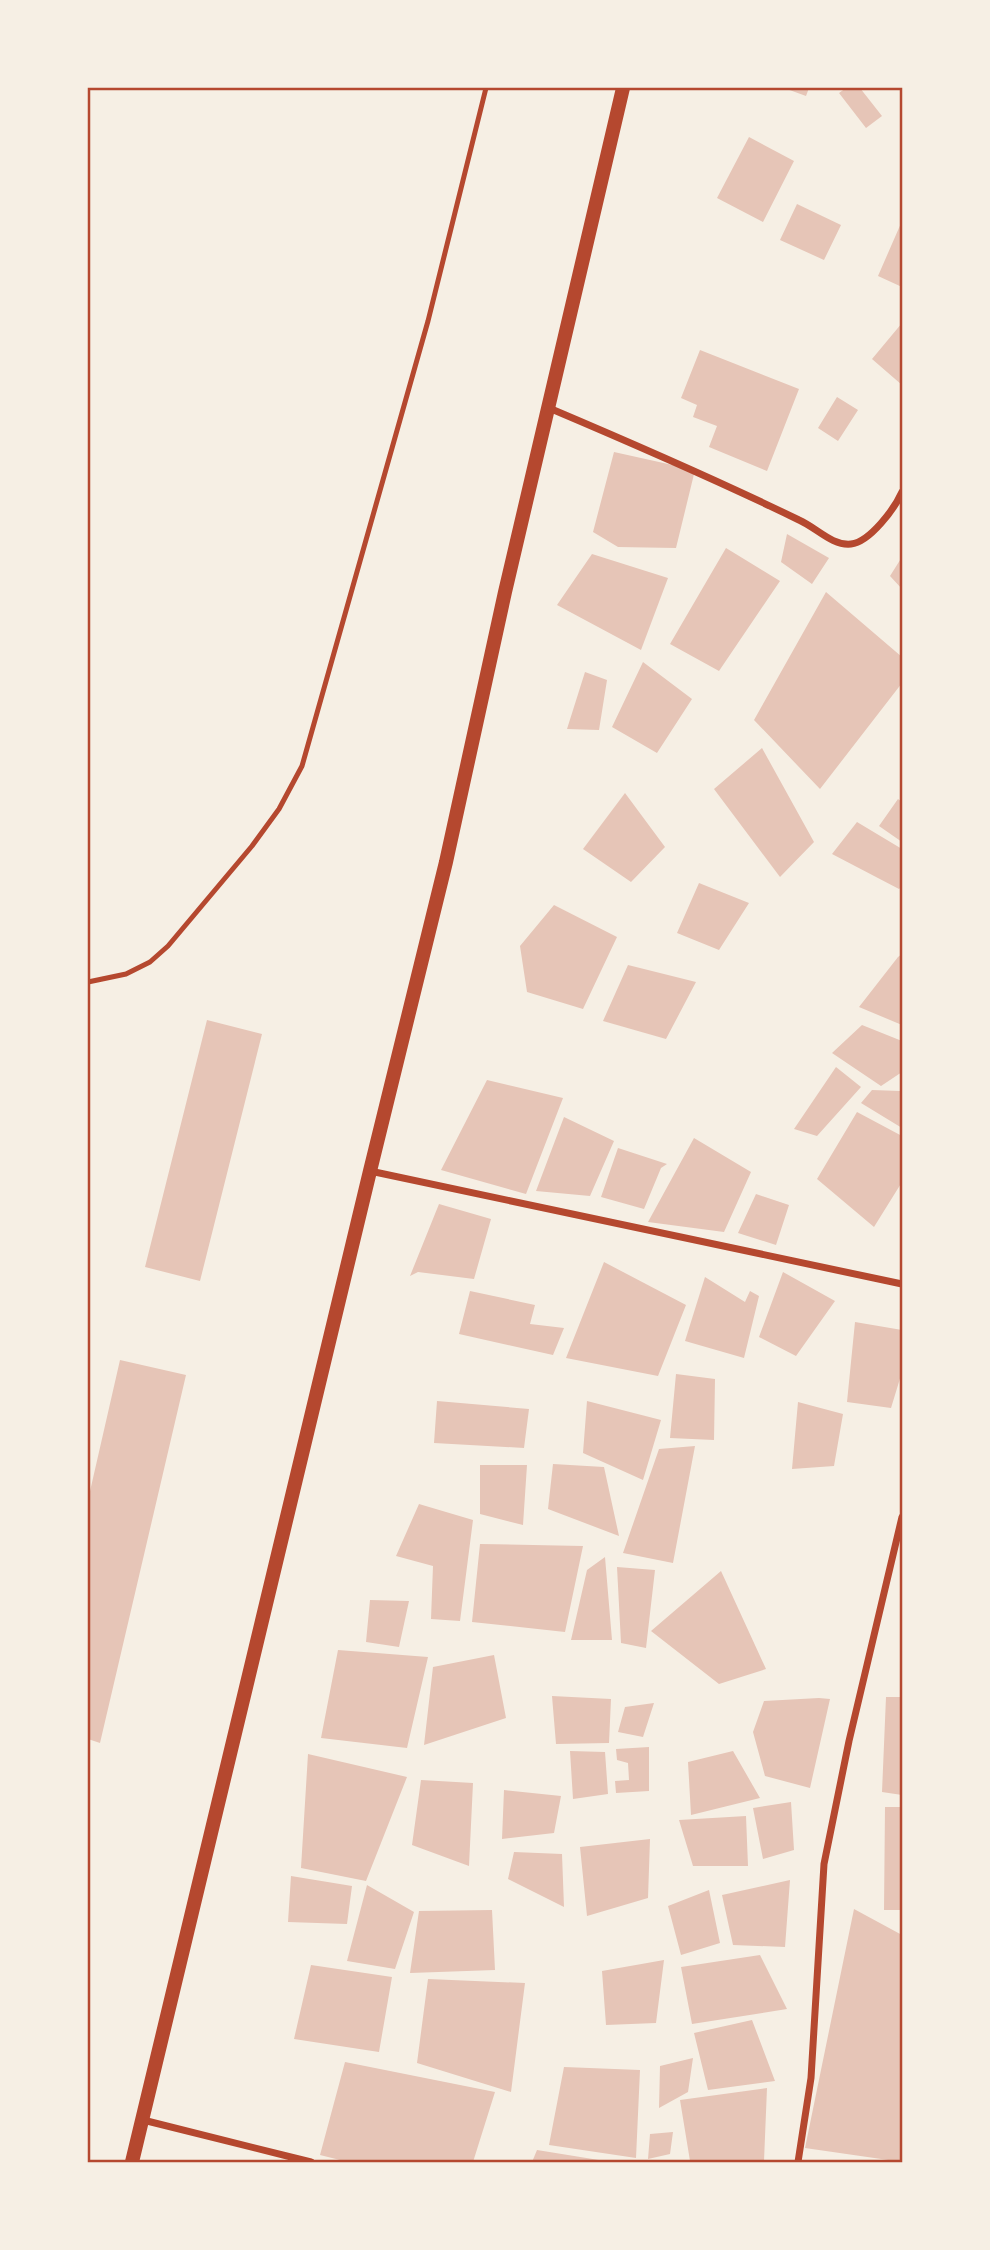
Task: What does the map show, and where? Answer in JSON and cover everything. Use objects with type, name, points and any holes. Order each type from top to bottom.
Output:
[{"type":"main road","points":[[132,2162],[446,862],[505,592],[623,88]]},
{"type":"street","points":[[550,408],[707,475],[810,525],[838,544],[855,544],[867,536],[895,509],[902,492]]},
{"type":"street","points":[[370,1171],[902,1284]]},
{"type":"street","points":[[798,2162],[811,2078],[824,1864],[849,1741],[902,1517]]},
{"type":"street","points":[[143,2120],[311,2162]]},
{"type":"lane","points":[[88,982],[126,974],[150,962],[168,946],[243,857],[279,809],[302,766],[428,321],[486,88]]},
{"type":"building","points":[[784,88],[809,88],[806,96]]},
{"type":"building","points":[[846,88],[860,88],[882,116],[866,128],[839,93]]},
{"type":"building","points":[[749,137],[794,161],[763,222],[717,198]]},
{"type":"building","points":[[797,204],[841,225],[824,260],[780,240]]},
{"type":"building","points":[[902,221],[902,287],[878,276]]},
{"type":"building","points":[[902,323],[902,385],[872,359]]},
{"type":"building","points":[[700,350],[799,389],[767,471],[709,447],[717,426],[693,417],[697,405],[681,398]]},
{"type":"building","points":[[837,397],[858,410],[838,441],[818,428]]},
{"type":"building","points":[[614,452],[695,470],[676,548],[618,547],[593,532]]},
{"type":"building","points":[[787,534],[829,558],[812,584],[781,562]]},
{"type":"building","points":[[726,548],[780,581],[719,671],[670,644]]},
{"type":"building","points":[[592,554],[668,578],[641,650],[557,605]]},
{"type":"building","points":[[902,557],[902,589],[890,576]]},
{"type":"building","points":[[826,592],[902,657],[902,683],[820,789],[754,720]]},
{"type":"building","points":[[643,662],[692,699],[657,753],[612,727]]},
{"type":"building","points":[[585,672],[607,680],[599,730],[567,729]]},
{"type":"building","points":[[762,748],[814,842],[780,877],[714,789]]},
{"type":"building","points":[[625,793],[665,847],[631,882],[583,849]]},
{"type":"building","points":[[898,799],[902,802],[902,842],[879,826]]},
{"type":"building","points":[[857,822],[902,849],[902,886],[899,889],[832,854]]},
{"type":"building","points":[[699,883],[749,903],[719,950],[677,933]]},
{"type":"building","points":[[554,905],[617,937],[583,1009],[527,992],[520,946]]},
{"type":"building","points":[[902,954],[902,1025],[859,1007]]},
{"type":"building","points":[[628,965],[696,982],[666,1039],[603,1021]]},
{"type":"building","points":[[207,1020],[262,1034],[200,1281],[145,1267]]},
{"type":"building","points":[[862,1025],[902,1041],[902,1072],[881,1086],[832,1053]]},
{"type":"building","points":[[836,1067],[861,1087],[817,1136],[794,1129]]},
{"type":"building","points":[[487,1080],[563,1098],[526,1194],[441,1170]]},
{"type":"building","points":[[872,1090],[900,1091],[902,1128],[861,1103]]},
{"type":"building","points":[[857,1112],[902,1136],[902,1182],[874,1227],[817,1179]]},
{"type":"building","points":[[564,1117],[614,1141],[590,1196],[536,1191]]},
{"type":"building","points":[[694,1138],[751,1172],[724,1232],[648,1222]]},
{"type":"building","points":[[618,1148],[667,1164],[661,1168],[644,1209],[601,1197]]},
{"type":"building","points":[[756,1194],[789,1205],[776,1245],[738,1233]]},
{"type":"building","points":[[439,1204],[491,1219],[474,1279],[418,1272],[410,1276]]},
{"type":"building","points":[[604,1262],[686,1305],[658,1376],[566,1358]]},
{"type":"building","points":[[783,1272],[835,1301],[796,1356],[759,1337]]},
{"type":"building","points":[[705,1277],[745,1302],[750,1291],[759,1296],[744,1358],[685,1341]]},
{"type":"building","points":[[470,1291],[535,1305],[530,1324],[564,1328],[553,1355],[459,1334]]},
{"type":"building","points":[[855,1322],[902,1330],[902,1372],[891,1408],[847,1402]]},
{"type":"building","points":[[120,1360],[186,1375],[100,1743],[88,1739],[88,1500]]},
{"type":"building","points":[[676,1374],[715,1379],[714,1440],[670,1438]]},
{"type":"building","points":[[437,1401],[529,1409],[524,1448],[434,1443]]},
{"type":"building","points":[[587,1401],[661,1420],[643,1480],[583,1453]]},
{"type":"building","points":[[798,1402],[843,1414],[834,1466],[792,1469]]},
{"type":"building","points":[[695,1446],[673,1563],[623,1553],[659,1449]]},
{"type":"building","points":[[553,1464],[604,1467],[619,1536],[548,1509]]},
{"type":"building","points":[[480,1465],[527,1465],[523,1525],[480,1514]]},
{"type":"building","points":[[419,1504],[473,1520],[460,1621],[431,1619],[433,1566],[396,1556]]},
{"type":"building","points":[[480,1544],[583,1546],[565,1632],[472,1622]]},
{"type":"building","points":[[605,1557],[612,1640],[571,1640],[587,1570]]},
{"type":"building","points":[[617,1567],[655,1570],[646,1648],[621,1643]]},
{"type":"building","points":[[721,1571],[766,1669],[719,1684],[651,1631]]},
{"type":"building","points":[[370,1600],[409,1601],[399,1647],[366,1642]]},
{"type":"building","points":[[338,1650],[428,1657],[407,1748],[321,1738]]},
{"type":"building","points":[[494,1655],[506,1718],[424,1745],[433,1667]]},
{"type":"building","points":[[552,1696],[611,1699],[609,1743],[556,1744]]},
{"type":"building","points":[[886,1697],[902,1697],[902,1795],[882,1792]]},
{"type":"building","points":[[830,1699],[810,1788],[765,1776],[753,1732],[764,1701]]},
{"type":"building","points":[[654,1703],[643,1737],[618,1732],[625,1707]]},
{"type":"building","points":[[649,1747],[649,1791],[616,1793],[615,1781],[629,1780],[628,1763],[617,1760],[616,1749]]},
{"type":"building","points":[[570,1751],[605,1752],[608,1794],[573,1799]]},
{"type":"building","points":[[733,1751],[760,1798],[691,1815],[688,1762]]},
{"type":"building","points":[[308,1754],[407,1777],[366,1881],[301,1868]]},
{"type":"building","points":[[421,1780],[473,1783],[469,1866],[412,1845]]},
{"type":"building","points":[[504,1790],[561,1796],[554,1833],[502,1839]]},
{"type":"building","points":[[791,1802],[794,1850],[763,1859],[753,1808]]},
{"type":"building","points":[[885,1807],[902,1807],[902,1910],[884,1910]]},
{"type":"building","points":[[746,1816],[748,1866],[693,1866],[679,1820]]},
{"type":"building","points":[[650,1839],[648,1898],[587,1916],[580,1847]]},
{"type":"building","points":[[514,1852],[562,1854],[564,1907],[508,1879]]},
{"type":"building","points":[[291,1876],[352,1886],[347,1924],[288,1922]]},
{"type":"building","points":[[790,1880],[785,1947],[733,1945],[722,1895]]},
{"type":"building","points":[[367,1885],[414,1912],[395,1969],[347,1961]]},
{"type":"building","points":[[709,1890],[720,1943],[681,1955],[668,1906]]},
{"type":"building","points":[[854,1909],[902,1935],[902,2162],[805,2148]]},
{"type":"building","points":[[492,1910],[495,1970],[410,1973],[419,1911]]},
{"type":"building","points":[[760,1955],[787,2009],[692,2024],[681,1967]]},
{"type":"building","points":[[664,1960],[656,2023],[606,2025],[602,1971]]},
{"type":"building","points":[[311,1965],[392,1977],[379,2052],[294,2039]]},
{"type":"building","points":[[428,1979],[525,1983],[511,2092],[417,2063]]},
{"type":"building","points":[[752,2020],[775,2081],[708,2090],[694,2033]]},
{"type":"building","points":[[693,2058],[688,2092],[659,2108],[660,2066]]},
{"type":"building","points":[[345,2062],[495,2092],[473,2162],[348,2162],[320,2155]]},
{"type":"building","points":[[564,2067],[640,2070],[636,2158],[549,2145]]},
{"type":"building","points":[[767,2088],[764,2161],[690,2161],[680,2100]]},
{"type":"building","points":[[673,2132],[670,2154],[648,2159],[650,2134]]},
{"type":"building","points":[[537,2150],[605,2161],[605,2162],[532,2162]]}]
